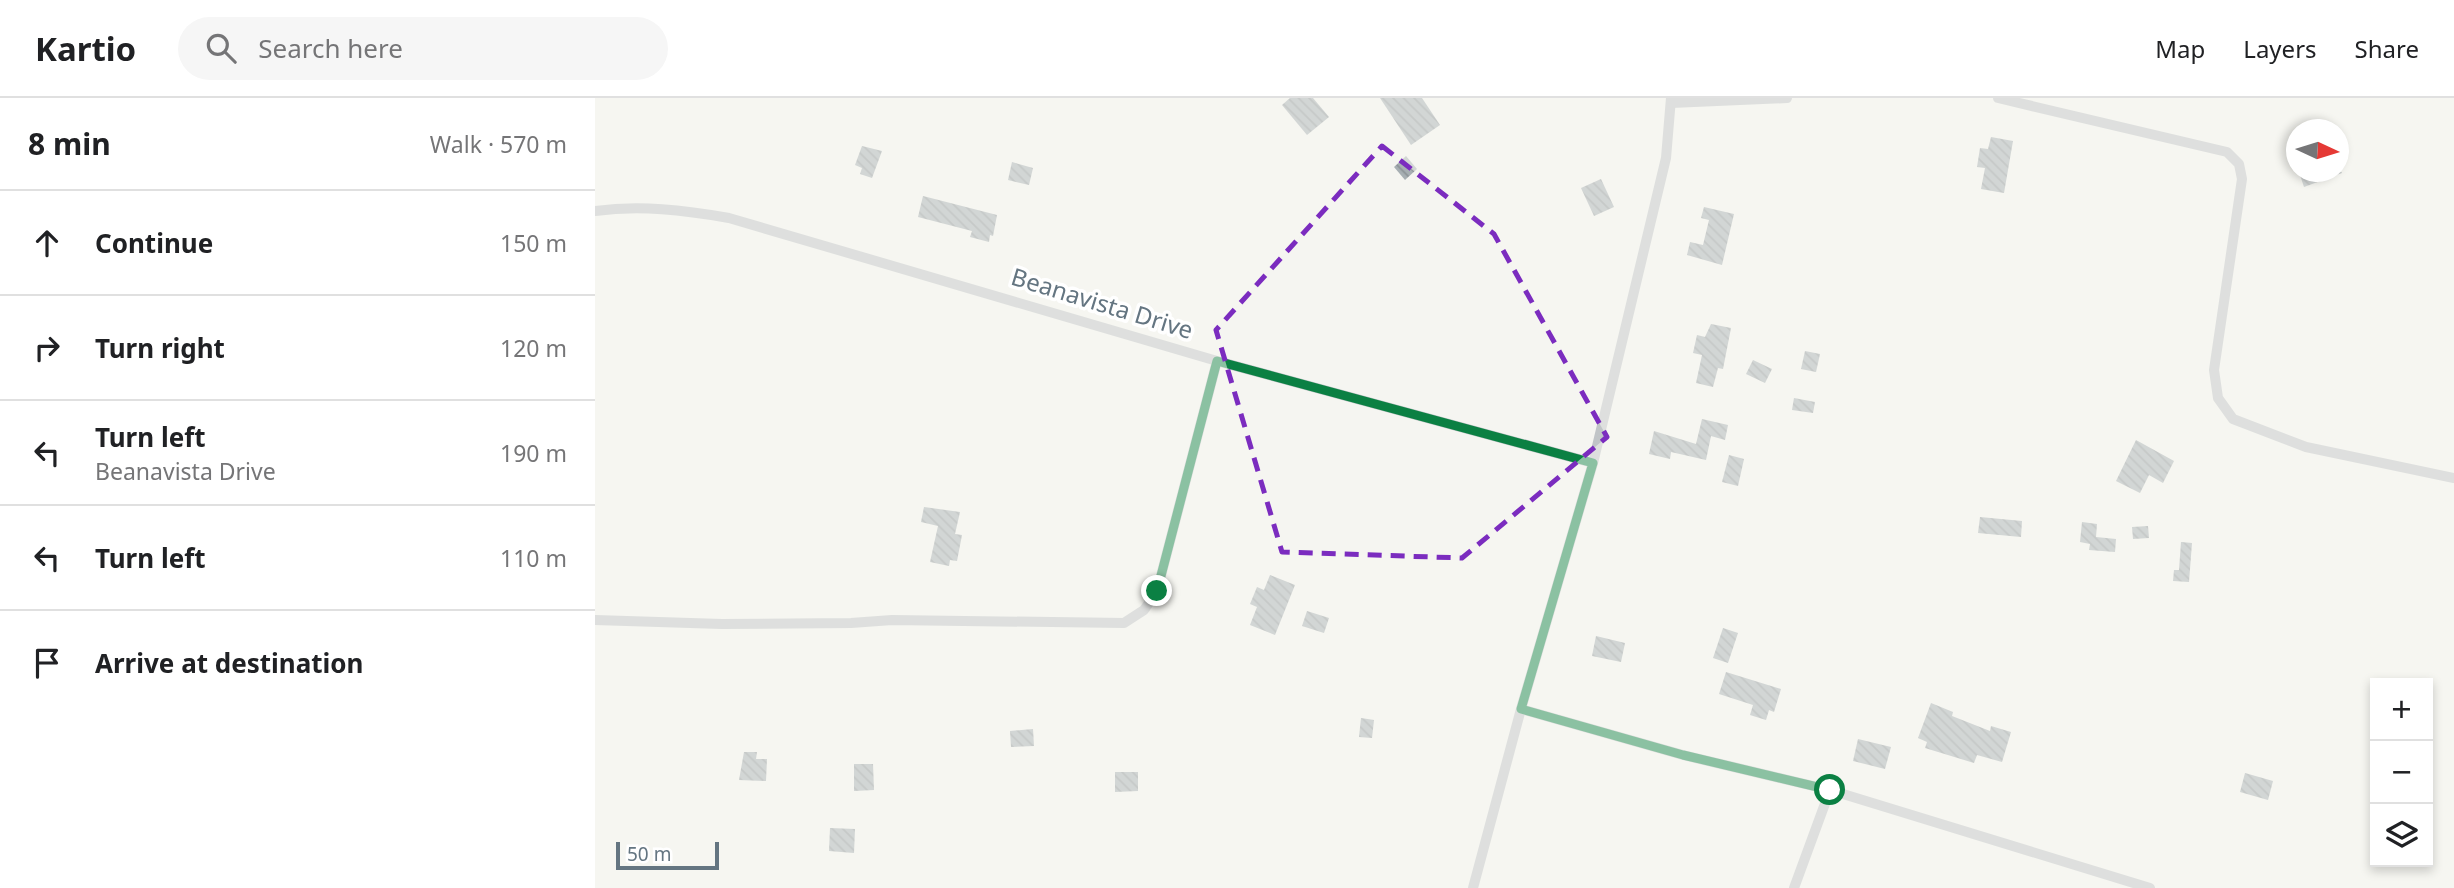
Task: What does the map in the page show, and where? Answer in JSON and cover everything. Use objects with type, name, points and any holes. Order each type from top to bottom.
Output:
[{"type":"street","points":[[1473,888],[1521,709],[1593,463],[1666,158],[1671,100],[1787,98]]},
{"type":"street","points":[[1998,98],[2227,152],[2239,163],[2242,179],[2214,370],[2218,398],[2233,419],[2306,447],[2454,478]]},
{"type":"street","name":"Beanavista Drive","points":[[595,211],[623,207],[682,210],[729,218],[1217,361],[1593,463]]},
{"type":"street","points":[[595,620],[722,624],[892,620],[1123,623],[1144,610],[1157,591],[1217,361]]},
{"type":"street","points":[[1521,709],[1683,755],[1830,790],[2150,888]]},
{"type":"street","points":[[1794,888],[1830,790]]},
{"type":"highlighted area","points":[[1382,146],[1494,234],[1607,437],[1462,558],[1282,552],[1216,330]]},
{"type":"building","points":[[1290,98],[1313,98],[1329,117],[1307,135],[1282,105]]},
{"type":"building","points":[[1380,98],[1422,98],[1440,125],[1411,145]]},
{"type":"building","points":[[1991,137],[2013,141],[2004,193],[1981,189],[1985,168],[1977,167],[1980,148],[1988,149]]},
{"type":"building","points":[[862,146],[882,151],[872,178],[860,174],[862,168],[855,165]]},
{"type":"building","points":[[1406,156],[1417,169],[1405,180],[1394,167]]},
{"type":"building","points":[[1012,162],[1033,168],[1029,185],[1008,180]]},
{"type":"building","points":[[1601,179],[1614,207],[1594,216],[1581,188]]},
{"type":"building","points":[[2302,182],[2318,182],[2304,187]]},
{"type":"building","points":[[923,196],[997,215],[993,236],[990,235],[989,242],[970,237],[972,231],[918,217]]},
{"type":"building","points":[[1704,207],[1734,214],[1722,265],[1687,255],[1690,242],[1703,245],[1709,220],[1701,218]]},
{"type":"building","points":[[1711,324],[1731,328],[1723,369],[1718,368],[1713,387],[1696,383],[1702,355],[1693,353],[1697,335],[1705,337]]},
{"type":"building","points":[[1805,351],[1820,354],[1816,372],[1801,369]]},
{"type":"building","points":[[1753,360],[1772,369],[1765,383],[1746,374]]},
{"type":"building","points":[[1794,398],[1815,402],[1813,413],[1792,410]]},
{"type":"building","points":[[1702,419],[1728,425],[1725,440],[1711,436],[1706,460],[1671,452],[1670,459],[1649,454],[1654,431],[1696,444]]},
{"type":"building","points":[[2136,440],[2174,461],[2163,483],[2149,475],[2140,493],[2116,481]]},
{"type":"building","points":[[1729,455],[1744,459],[1738,486],[1722,482]]},
{"type":"building","points":[[924,507],[960,512],[955,534],[962,535],[957,561],[950,560],[949,566],[930,562],[938,526],[921,522]]},
{"type":"building","points":[[1980,517],[2022,521],[2021,537],[1978,533]]},
{"type":"building","points":[[2082,522],[2097,524],[2096,537],[2116,539],[2115,552],[2089,550],[2090,544],[2080,542]]},
{"type":"building","points":[[2148,526],[2149,538],[2133,539],[2132,527]]},
{"type":"building","points":[[2181,542],[2192,543],[2189,582],[2173,581],[2174,570],[2179,570]]},
{"type":"building","points":[[1270,575],[1295,585],[1275,635],[1250,625],[1257,607],[1250,604],[1257,587],[1264,590]]},
{"type":"building","points":[[1307,611],[1329,618],[1324,633],[1302,626]]},
{"type":"building","points":[[1723,628],[1738,633],[1728,663],[1713,658]]},
{"type":"building","points":[[1596,636],[1625,643],[1621,662],[1592,656]]},
{"type":"building","points":[[1726,672],[1781,689],[1774,712],[1769,710],[1766,720],[1750,715],[1753,705],[1719,694]]},
{"type":"building","points":[[1931,703],[1953,712],[1952,716],[1990,731],[1991,726],[2011,732],[2002,762],[1977,755],[1974,763],[1925,748],[1927,742],[1918,738]]},
{"type":"building","points":[[1361,718],[1374,720],[1372,738],[1359,737]]},
{"type":"building","points":[[1033,729],[1034,746],[1011,747],[1010,731]]},
{"type":"building","points":[[1858,739],[1891,747],[1885,769],[1853,761]]},
{"type":"building","points":[[744,752],[757,752],[756,759],[767,759],[766,781],[739,780]]},
{"type":"building","points":[[854,764],[873,764],[874,790],[854,791]]},
{"type":"building","points":[[1115,772],[1138,772],[1138,791],[1115,792]]},
{"type":"building","points":[[2245,773],[2273,781],[2268,800],[2240,792]]},
{"type":"building","points":[[830,828],[855,829],[854,853],[829,851]]},
{"type":"route","points":[[1157,591],[1217,361],[1593,463],[1521,709],[1683,755],[1830,790]]}]
